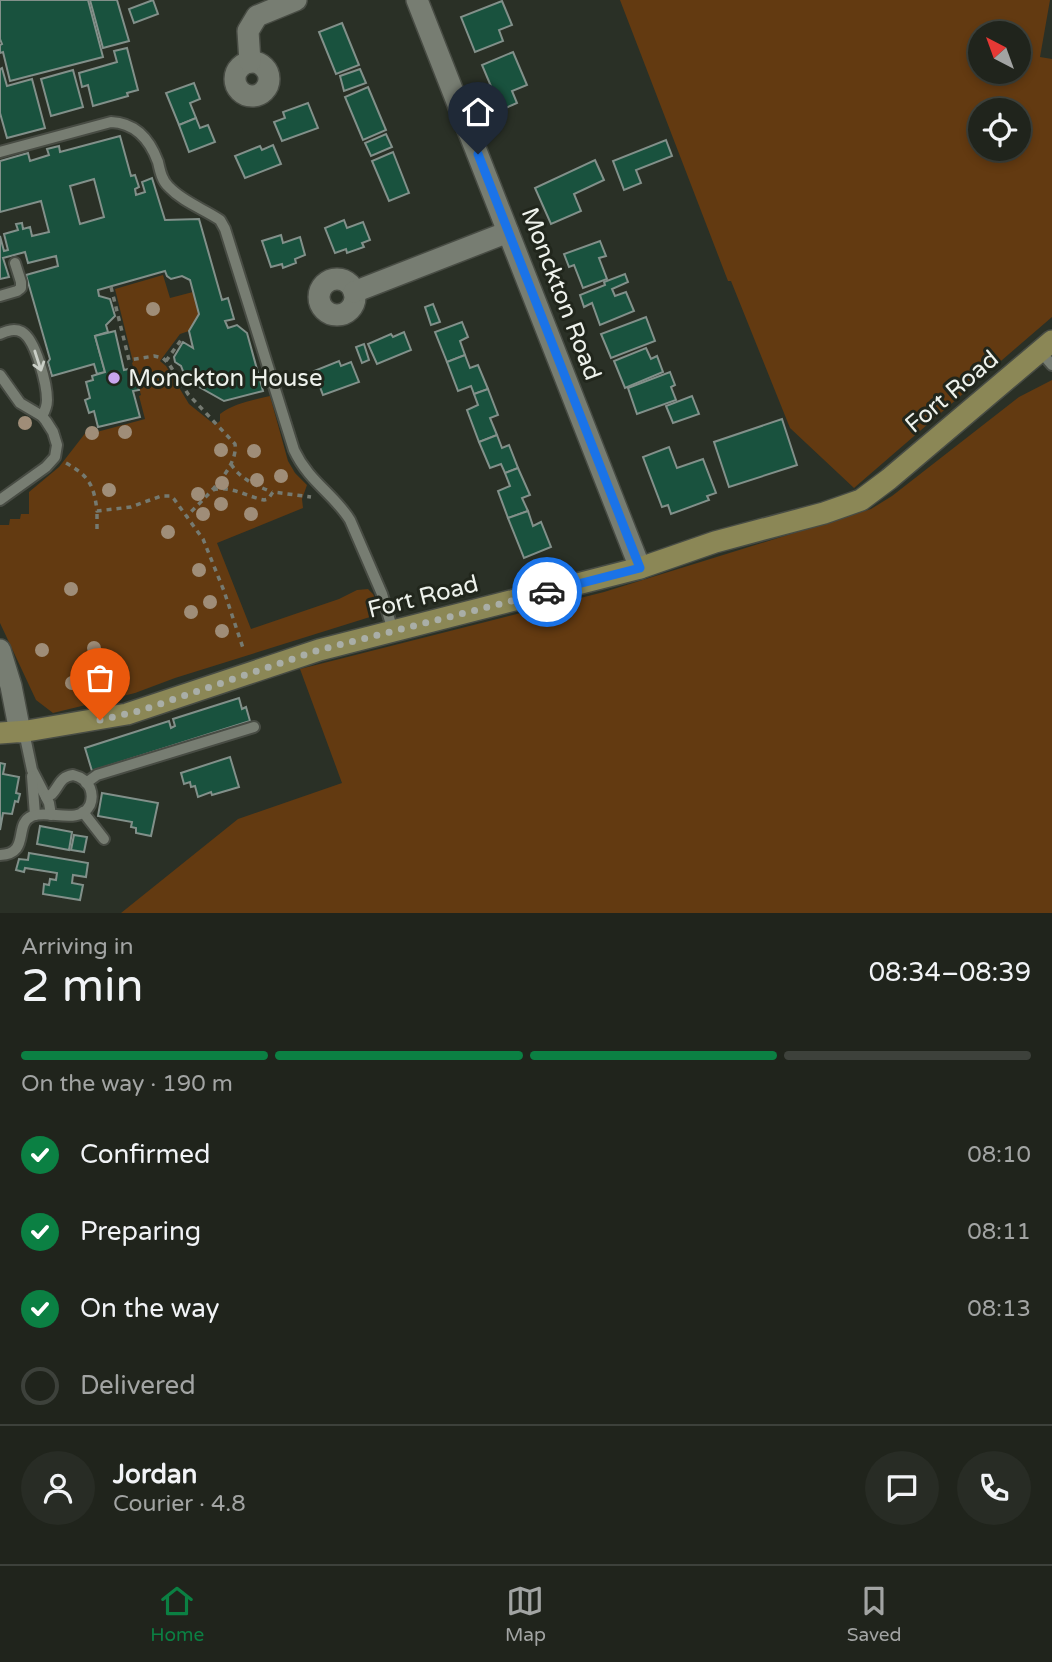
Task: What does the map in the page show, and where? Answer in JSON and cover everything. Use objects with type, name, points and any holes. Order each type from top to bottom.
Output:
[{"type":"street","points":[[250,62],[248,31],[257,16],[296,0]]},
{"type":"street","name":"Monckton Road","points":[[417,0],[640,568]]},
{"type":"street","points":[[354,292],[508,232]]},
{"type":"street","name":"Fort Road","points":[[14,732],[127,715],[319,650],[640,568],[715,542],[824,513],[861,500],[1048,353]]},
{"type":"street","points":[[0,650],[11,686],[14,732]]},
{"type":"lane","points":[[0,152],[111,122],[125,124],[136,129],[148,142],[163,180],[169,188],[220,220],[292,446],[309,475],[350,520],[382,594],[393,631]]},
{"type":"lane","points":[[0,296],[21,288],[15,263]]},
{"type":"lane","points":[[0,334],[18,330],[32,344],[47,397],[42,416]]},
{"type":"lane","points":[[0,375],[20,403],[42,416],[50,427],[57,451],[46,467],[0,500]]},
{"type":"lane","points":[[86,783],[97,775],[254,727]]},
{"type":"lane","points":[[14,732],[46,797],[51,815]]},
{"type":"lane","points":[[32,770],[35,815]]},
{"type":"lane","points":[[0,855],[9,854],[16,849],[27,819],[35,815],[69,816],[83,812],[91,797],[86,783],[78,776],[67,776],[60,780],[52,794],[46,797]]},
{"type":"lane","points":[[83,812],[104,839]]},
{"type":"path","points":[[111,287],[130,360],[155,356],[163,358],[188,394],[233,440],[236,449],[223,477],[187,516]]},
{"type":"path","points":[[166,361],[181,340]]},
{"type":"path","points":[[55,457],[87,477],[95,493],[97,529]]},
{"type":"path","points":[[231,464],[237,472],[257,486],[273,492],[312,498]]},
{"type":"path","points":[[206,496],[214,490],[222,489],[264,500],[273,492]]},
{"type":"path","points":[[97,511],[131,507],[167,496],[174,499],[203,539],[243,648]]},
{"type":"shaded area","points":[[620,0],[1050,0],[1040,57],[1052,59],[1052,317],[854,488],[790,428],[731,281],[728,281]]},
{"type":"shaded area","points":[[163,275],[170,298],[193,292],[199,314],[189,331],[180,334],[160,361],[166,366],[189,404],[215,425],[220,421],[220,414],[231,407],[270,396],[288,461],[307,485],[302,499],[303,508],[217,543],[251,629],[339,599],[357,590],[368,589],[377,603],[370,617],[135,693],[53,713],[36,700],[0,623],[0,525],[9,525],[10,519],[20,519],[21,514],[29,514],[29,492],[59,467],[90,427],[93,433],[145,419],[115,289]]},
{"type":"shaded area","points":[[1052,380],[1052,913],[121,913],[238,819],[342,783],[300,669],[604,592],[871,509],[892,496],[1019,397]]},
{"type":"building","points":[[0,0],[88,0],[103,57],[10,81],[3,52],[0,53]]},
{"type":"building","points":[[90,0],[117,0],[129,41],[103,48]]},
{"type":"building","points":[[153,0],[158,14],[134,23],[129,9]]},
{"type":"building","points":[[502,1],[512,25],[499,30],[503,41],[475,52],[461,17]]},
{"type":"building","points":[[342,23],[359,65],[336,74],[319,32]]},
{"type":"building","points":[[127,48],[138,90],[127,93],[128,96],[93,106],[88,85],[82,87],[79,73],[117,62],[114,51]]},
{"type":"building","points":[[513,52],[527,85],[512,91],[517,103],[501,110],[482,65]]},
{"type":"building","points":[[2,68],[7,86],[32,79],[45,128],[7,138],[0,113]]},
{"type":"building","points":[[360,69],[366,83],[344,91],[340,76]]},
{"type":"building","points":[[73,70],[83,107],[51,116],[41,79]]},
{"type":"building","points":[[194,83],[200,99],[190,103],[196,118],[179,125],[166,93]]},
{"type":"building","points":[[368,87],[386,130],[363,140],[345,97]]},
{"type":"building","points":[[308,103],[318,128],[282,141],[274,122],[285,118],[283,112]]},
{"type":"building","points":[[196,118],[200,128],[208,125],[215,142],[189,152],[179,125]]},
{"type":"building","points":[[386,134],[392,147],[371,156],[365,143]]},
{"type":"building","points":[[120,136],[131,176],[135,175],[139,187],[135,189],[136,195],[145,192],[142,182],[152,178],[165,220],[199,219],[222,300],[228,298],[234,319],[225,321],[228,328],[237,325],[247,333],[263,391],[224,401],[194,384],[192,377],[175,362],[174,357],[183,342],[193,348],[189,331],[199,314],[190,280],[182,276],[171,279],[165,271],[98,290],[99,296],[110,299],[115,316],[106,325],[108,332],[95,336],[105,372],[97,374],[94,364],[52,376],[48,362],[50,359],[26,275],[58,266],[56,256],[28,263],[25,252],[3,258],[9,277],[0,279],[0,236],[4,251],[8,250],[4,234],[18,230],[16,224],[22,223],[23,229],[30,227],[32,236],[49,232],[41,201],[0,212],[0,161],[28,153],[30,161],[49,155],[47,149],[59,146],[60,152]],"holes":[[[94,179],[104,217],[80,224],[70,186]]]},
{"type":"building","points":[[666,140],[672,156],[636,170],[641,183],[624,190],[613,161]]},
{"type":"building","points":[[273,145],[281,164],[245,178],[235,156],[260,146],[262,150]]},
{"type":"building","points":[[393,152],[409,193],[389,201],[372,161]]},
{"type":"building","points":[[595,160],[604,180],[574,194],[581,211],[551,224],[535,188]]},
{"type":"building","points":[[344,220],[347,228],[363,222],[370,240],[362,243],[364,247],[347,253],[346,249],[335,253],[325,228]]},
{"type":"building","points":[[281,235],[283,243],[300,237],[305,255],[295,259],[296,263],[283,268],[282,264],[271,267],[262,241]]},
{"type":"building","points":[[600,241],[606,256],[599,258],[607,279],[583,288],[574,265],[569,267],[564,254]]},
{"type":"building","points":[[625,274],[628,282],[612,289],[615,296],[626,292],[634,311],[600,325],[592,303],[584,307],[580,295]]},
{"type":"building","points":[[433,304],[440,322],[431,325],[425,307]]},
{"type":"building","points":[[646,317],[655,341],[611,358],[601,334]]},
{"type":"building","points":[[462,322],[468,337],[460,341],[465,355],[447,362],[435,332]]},
{"type":"building","name":"Monckton House","points":[[115,331],[124,370],[133,368],[139,390],[133,391],[140,417],[98,427],[94,411],[89,413],[85,400],[90,398],[86,382],[93,380],[92,376],[105,372],[95,336]]},
{"type":"building","points":[[404,332],[411,350],[377,364],[368,344],[391,334],[393,337]]},
{"type":"building","points":[[364,344],[369,360],[362,363],[356,347]]},
{"type":"building","points":[[646,348],[651,359],[657,356],[663,372],[625,388],[614,361]]},
{"type":"building","points":[[465,355],[470,368],[478,365],[488,389],[474,394],[471,386],[458,391],[447,362]]},
{"type":"building","points":[[339,361],[341,366],[351,362],[359,382],[323,395],[314,371]]},
{"type":"building","points":[[670,372],[675,385],[671,387],[676,400],[637,414],[628,388]]},
{"type":"building","points":[[488,389],[498,415],[490,418],[497,435],[479,442],[467,410],[478,405],[474,394]]},
{"type":"building","points":[[692,396],[699,414],[673,423],[666,406]]},
{"type":"building","points":[[782,419],[797,465],[729,487],[714,442]]},
{"type":"building","points":[[497,435],[502,448],[509,445],[518,468],[505,473],[501,464],[490,468],[479,442]]},
{"type":"building","points":[[669,447],[677,468],[703,459],[716,493],[707,496],[709,500],[671,514],[668,505],[662,507],[643,457]]},
{"type":"building","points":[[518,468],[530,495],[522,498],[528,511],[508,518],[498,491],[510,486],[505,473]]},
{"type":"building","points":[[528,511],[533,526],[541,522],[551,547],[524,558],[508,518]]},
{"type":"building","points":[[239,698],[242,709],[246,707],[250,721],[92,771],[85,748],[169,721],[171,728],[175,726],[173,719]]},
{"type":"building","points":[[230,757],[239,787],[198,797],[195,786],[191,787],[190,782],[184,784],[181,773]]},
{"type":"building","points":[[0,763],[5,764],[3,774],[19,777],[16,793],[20,794],[12,814],[3,813],[0,830]]},
{"type":"building","points":[[102,793],[158,803],[151,836],[136,833],[136,828],[131,827],[132,822],[98,816]]},
{"type":"building","points":[[40,826],[72,832],[69,850],[37,844]]},
{"type":"building","points":[[74,835],[87,837],[84,852],[71,850]]},
{"type":"building","points":[[29,853],[88,863],[86,877],[73,875],[72,883],[83,885],[80,900],[43,894],[44,884],[49,885],[50,879],[56,880],[57,873],[25,868],[24,872],[16,870],[19,859],[28,860]]},
{"type":"way so far","points":[[100,720],[127,715],[319,650],[547,592]]},
{"type":"place","name":"Monckton House","points":[[114,378]]},
{"type":"route","points":[[478,154],[640,568],[547,592]]}]
